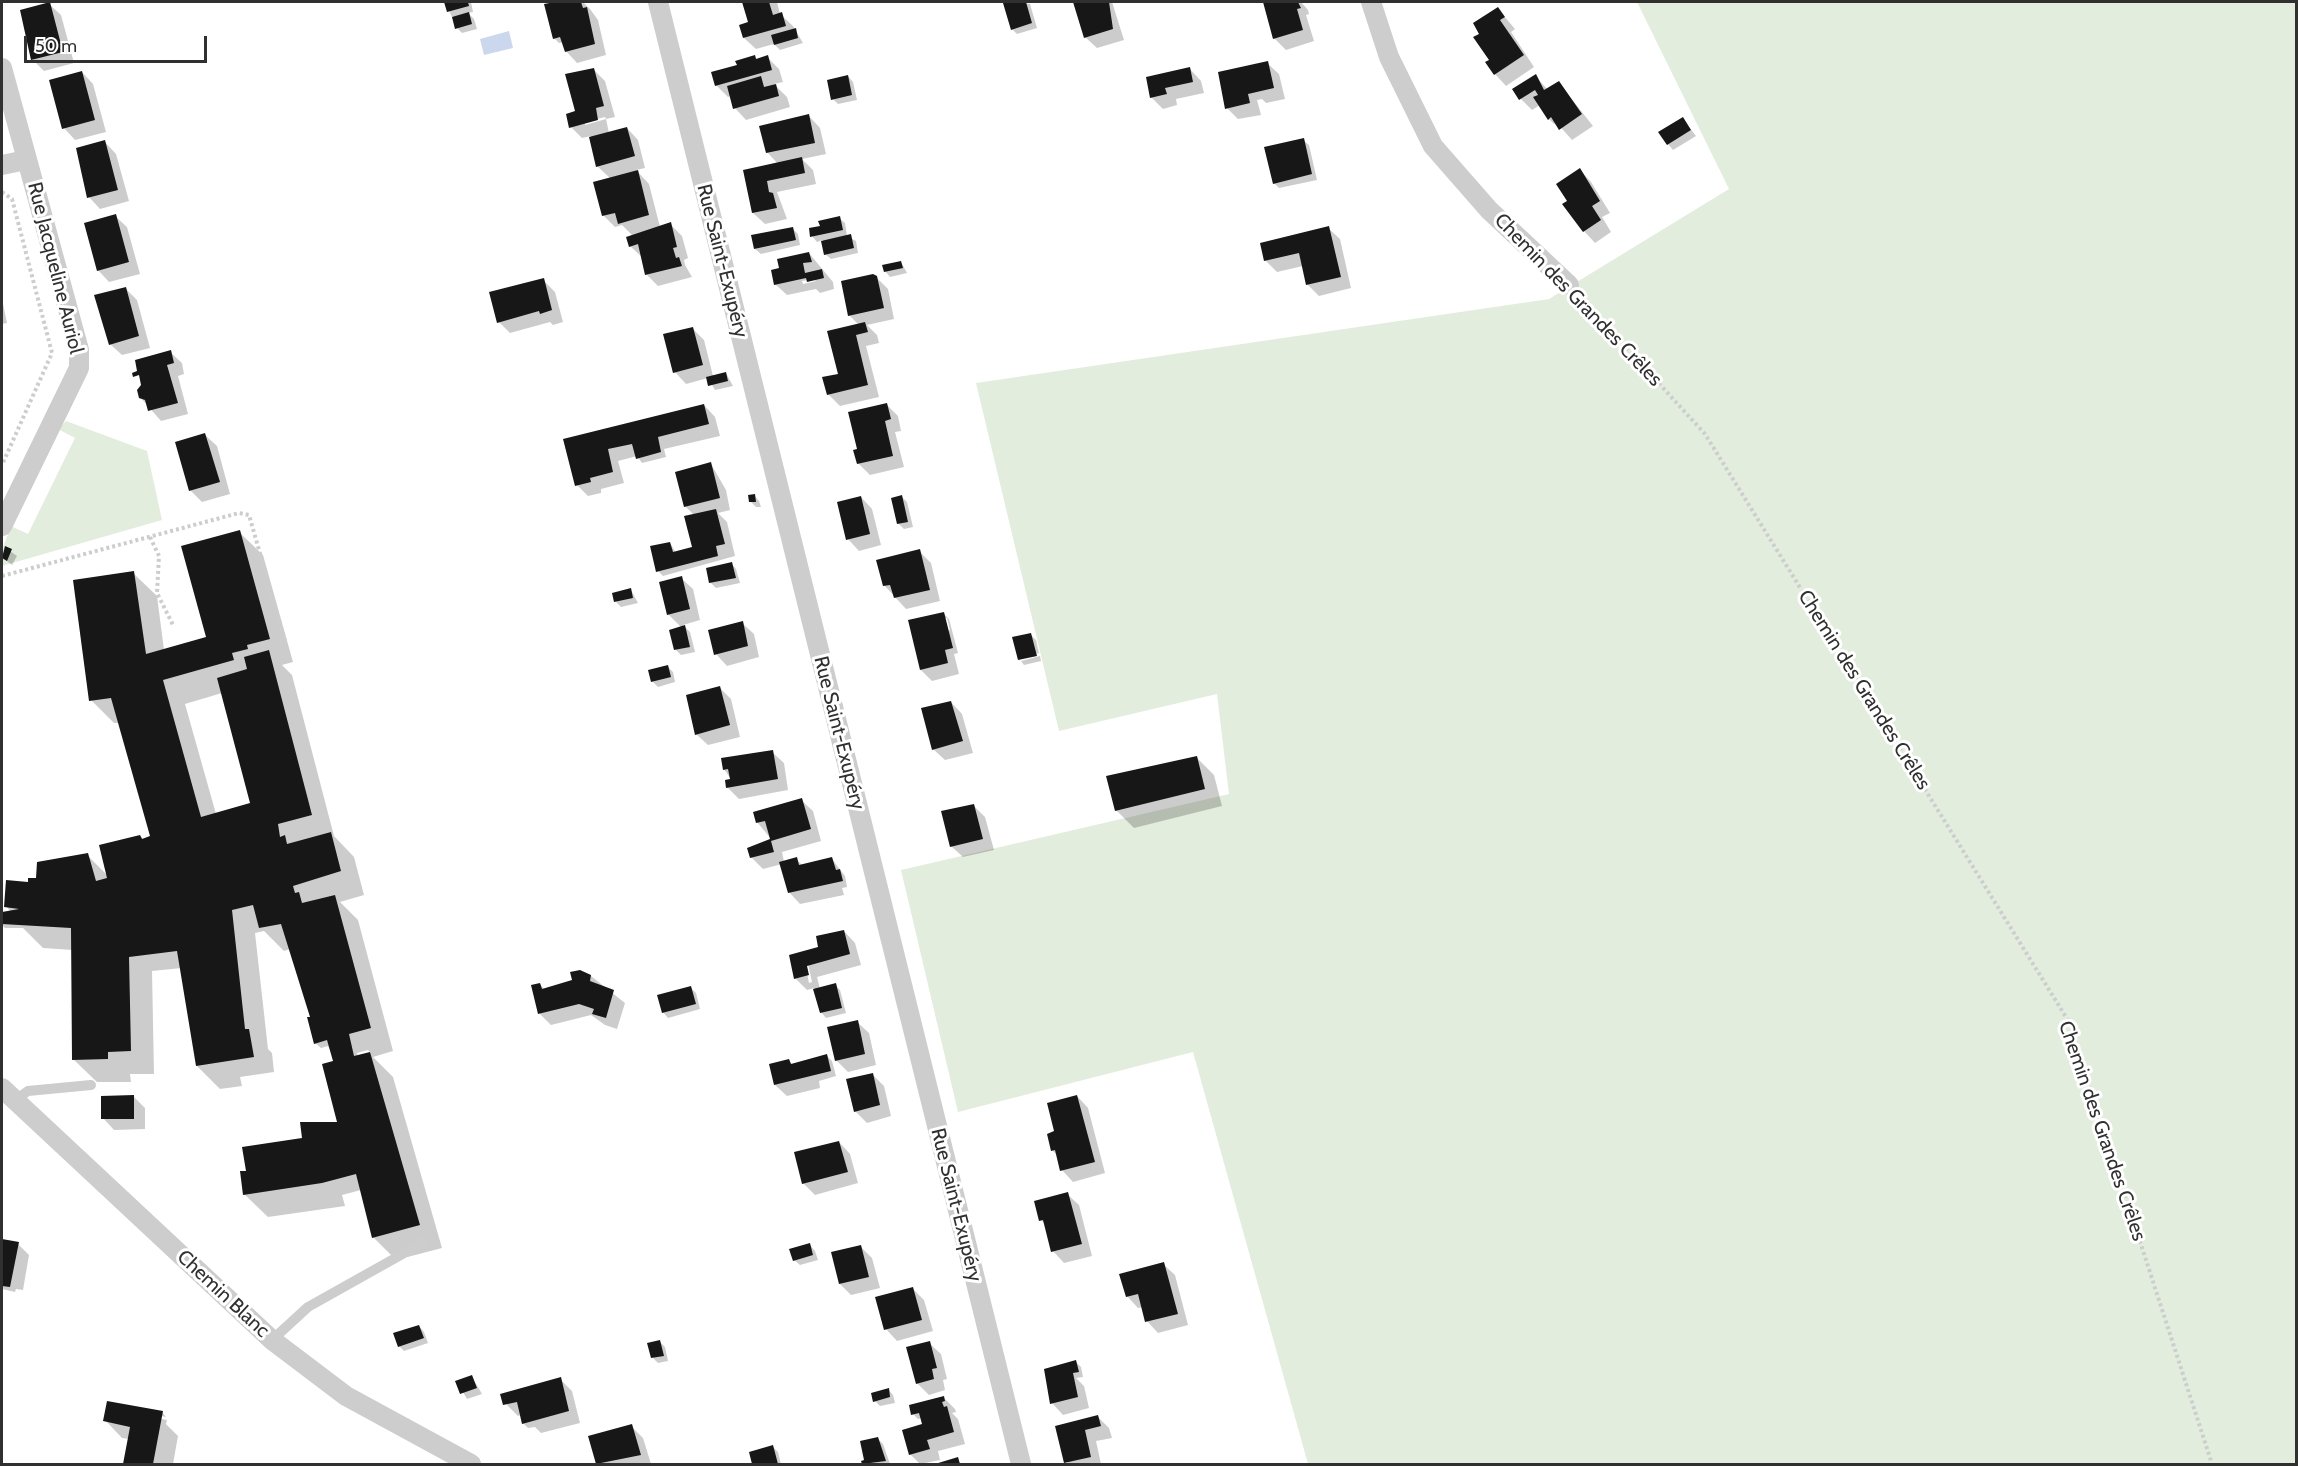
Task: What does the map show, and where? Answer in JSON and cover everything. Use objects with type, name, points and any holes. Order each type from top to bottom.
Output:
[{"type":"street","name":"Rue Saint-Exupéry","points":[[658,2],[1021,1464]]},
{"type":"street","name":"Chemin des Grandes Crêles","points":[[1371,2],[1389,57],[1433,146],[1489,210],[1569,285]]},
{"type":"street","name":"Rue Jacqueline Auriol","points":[[2,68],[79,350],[79,368],[2,526]]},
{"type":"street","points":[[2,165],[26,160]]},
{"type":"street","name":"Chemin Blanc","points":[[8,1094],[272,1340],[346,1396],[471,1464]]},
{"type":"lane","points":[[8,1094],[28,1090],[91,1085]]},
{"type":"lane","points":[[272,1340],[308,1307],[424,1242]]},
{"type":"path","points":[[2,192],[12,200],[52,353],[2,465]]},
{"type":"path","name":"Chemin des Grandes Crêles","points":[[1569,285],[1705,434],[2068,1022],[2212,1464]]},
{"type":"path","points":[[2,576],[239,513],[249,514],[285,641],[260,647]]},
{"type":"path","points":[[150,537],[159,556],[157,593],[173,625]]},
{"type":"green space","points":[[1637,2],[2296,2],[2296,1464],[1308,1464],[1193,1052],[958,1112],[901,870],[1229,794],[1217,694],[1059,731],[976,383],[1549,299],[1729,189]]},
{"type":"green space","points":[[66,421],[147,451],[162,520],[2,566],[2,550],[11,526],[28,534],[75,438],[58,429]]},
{"type":"water","points":[[509,31],[513,48],[484,55],[480,39]]},
{"type":"building","points":[[50,2],[63,52],[31,60],[20,10]]},
{"type":"building","points":[[444,2],[468,2],[469,6],[447,12]]},
{"type":"building","points":[[581,2],[583,8],[587,7],[595,44],[565,52],[560,37],[553,39],[544,4]]},
{"type":"building","points":[[742,2],[769,2],[773,15],[782,12],[786,26],[743,38],[739,25],[748,22]]},
{"type":"building","points":[[1026,2],[1032,23],[1011,30],[1003,3]]},
{"type":"building","points":[[1073,2],[1109,2],[1113,29],[1084,38]]},
{"type":"building","points":[[1263,2],[1298,2],[1301,8],[1297,9],[1303,30],[1273,39]]},
{"type":"building","points":[[1498,7],[1505,17],[1500,20],[1524,55],[1494,75],[1485,62],[1489,60],[1473,37],[1479,34],[1473,23]]},
{"type":"building","points":[[469,12],[472,24],[455,29],[452,17]]},
{"type":"building","points":[[796,28],[798,38],[774,45],[771,35]]},
{"type":"building","points":[[755,55],[756,59],[768,55],[772,70],[715,86],[711,72],[737,65],[735,61]]},
{"type":"building","points":[[1268,61],[1274,88],[1248,94],[1250,103],[1225,109],[1218,72]]},
{"type":"building","points":[[1190,67],[1193,82],[1165,88],[1167,94],[1150,98],[1146,77]]},
{"type":"building","points":[[594,68],[604,106],[596,108],[598,120],[569,128],[566,114],[575,111],[565,74]]},
{"type":"building","points":[[82,71],[95,120],[62,129],[49,80]]},
{"type":"building","points":[[1536,74],[1544,90],[1559,81],[1582,114],[1559,130],[1551,117],[1548,120],[1533,97],[1538,95],[1535,90],[1519,100],[1512,89]]},
{"type":"building","points":[[848,75],[852,95],[831,100],[827,80]]},
{"type":"building","points":[[761,76],[764,87],[776,84],[779,96],[733,109],[727,86]]},
{"type":"building","points":[[809,114],[815,143],[766,153],[759,126]]},
{"type":"building","points":[[1683,117],[1691,130],[1667,145],[1658,132]]},
{"type":"building","points":[[627,127],[635,156],[596,167],[589,137]]},
{"type":"building","points":[[1304,138],[1312,174],[1273,184],[1264,147]]},
{"type":"building","points":[[105,140],[118,190],[87,198],[76,148]]},
{"type":"building","points":[[802,157],[805,173],[767,181],[769,192],[773,193],[777,208],[752,213],[743,170]]},
{"type":"building","points":[[1580,168],[1600,201],[1592,206],[1601,220],[1583,232],[1562,204],[1567,201],[1556,184]]},
{"type":"building","points":[[638,170],[649,215],[618,224],[615,213],[602,216],[593,182]]},
{"type":"building","points":[[116,214],[129,262],[97,271],[84,223]]},
{"type":"building","points":[[840,216],[843,230],[810,237],[809,228],[820,226],[818,221]]},
{"type":"building","points":[[671,222],[677,247],[673,248],[682,266],[645,275],[638,244],[629,247],[626,237]]},
{"type":"building","points":[[1329,226],[1341,277],[1306,285],[1299,253],[1264,261],[1260,243]]},
{"type":"building","points":[[793,227],[796,240],[754,249],[751,235]]},
{"type":"building","points":[[851,234],[854,248],[824,255],[821,241]]},
{"type":"building","points":[[809,252],[812,262],[803,263],[805,273],[822,269],[824,278],[807,282],[806,278],[774,285],[771,270],[779,268],[777,259]]},
{"type":"building","points":[[901,261],[903,268],[884,272],[882,265]]},
{"type":"building","points":[[873,274],[877,276],[884,308],[848,316],[841,281]]},
{"type":"building","points":[[544,278],[552,310],[540,314],[539,311],[497,323],[489,292]]},
{"type":"building","points":[[126,287],[139,336],[109,345],[94,295]]},
{"type":"building","points":[[865,322],[868,332],[856,335],[868,385],[827,395],[822,377],[838,374],[827,331]]},
{"type":"building","points":[[693,327],[703,365],[673,373],[663,334]]},
{"type":"building","points":[[171,350],[174,363],[167,365],[178,403],[148,411],[145,400],[139,398],[137,390],[141,385],[139,375],[133,377],[132,373],[137,371],[135,360]]},
{"type":"building","points":[[726,372],[728,381],[708,386],[706,377]]},
{"type":"building","points":[[887,403],[891,419],[885,421],[893,456],[857,464],[853,450],[857,449],[848,412]]},
{"type":"building","points":[[704,404],[709,424],[658,437],[661,452],[636,459],[632,444],[608,449],[613,472],[590,478],[591,482],[575,486],[563,439]]},
{"type":"building","points":[[205,433],[220,482],[189,491],[175,442]]},
{"type":"building","points":[[711,462],[720,498],[684,507],[675,472]]},
{"type":"building","points":[[755,494],[756,502],[749,502],[748,495]]},
{"type":"building","points":[[902,495],[908,522],[897,524],[891,498]]},
{"type":"building","points":[[861,496],[870,534],[846,540],[837,502]]},
{"type":"building","points":[[716,509],[725,544],[716,546],[718,556],[656,572],[650,546],[670,542],[673,552],[692,547],[684,516]]},
{"type":"building","points":[[240,530],[270,639],[247,645],[248,649],[232,653],[234,660],[163,680],[201,817],[250,803],[217,678],[247,669],[244,657],[269,650],[312,815],[278,824],[280,837],[285,835],[287,844],[331,832],[341,871],[293,886],[295,893],[299,892],[302,903],[335,895],[371,1028],[349,1034],[354,1056],[370,1052],[420,1225],[372,1238],[356,1174],[322,1183],[243,1195],[240,1171],[246,1171],[242,1147],[302,1138],[300,1122],[337,1122],[322,1064],[333,1061],[327,1040],[314,1044],[307,1017],[310,1017],[281,924],[259,928],[253,905],[232,910],[245,1029],[249,1029],[254,1057],[196,1066],[177,951],[129,957],[131,1051],[108,1052],[108,1059],[72,1060],[71,928],[2,924],[2,912],[19,909],[4,907],[6,880],[28,882],[28,878],[36,878],[37,862],[88,853],[96,881],[107,878],[99,845],[140,835],[142,839],[150,836],[111,698],[89,701],[73,580],[134,571],[146,654],[206,637],[181,546]]},
{"type":"building","points":[[5,546],[12,549],[7,561],[2,558]]},
{"type":"building","points":[[920,549],[930,590],[894,598],[890,585],[883,586],[876,560]]},
{"type":"building","points":[[732,562],[736,578],[709,583],[706,568]]},
{"type":"building","points":[[682,576],[690,609],[667,615],[659,582]]},
{"type":"building","points":[[631,588],[633,598],[614,602],[612,593]]},
{"type":"building","points":[[944,612],[953,648],[945,650],[948,663],[920,670],[908,620]]},
{"type":"building","points":[[743,621],[748,646],[714,655],[708,630]]},
{"type":"building","points":[[685,625],[690,647],[674,650],[669,630]]},
{"type":"building","points":[[1031,633],[1037,656],[1018,660],[1012,637]]},
{"type":"building","points":[[668,665],[671,677],[651,682],[648,670]]},
{"type":"building","points":[[720,686],[730,725],[695,735],[686,695]]},
{"type":"building","points":[[951,701],[963,741],[932,750],[921,708]]},
{"type":"building","points":[[773,750],[778,779],[726,788],[725,780],[730,779],[728,769],[723,770],[721,758]]},
{"type":"building","points":[[1197,756],[1205,789],[1115,811],[1106,776]]},
{"type":"building","points":[[802,798],[811,829],[771,841],[774,852],[750,858],[747,848],[770,839],[765,821],[756,823],[753,812]]},
{"type":"building","points":[[974,804],[983,839],[950,847],[941,811]]},
{"type":"building","points":[[797,857],[799,865],[832,857],[836,870],[840,869],[843,881],[788,893],[779,862]]},
{"type":"building","points":[[844,930],[850,954],[807,966],[809,975],[794,979],[789,955],[818,947],[816,936]]},
{"type":"building","points":[[580,970],[591,975],[590,981],[614,990],[606,1018],[592,1014],[594,1009],[579,1004],[538,1014],[531,985],[540,983],[542,989],[572,980],[570,972]]},
{"type":"building","points":[[836,983],[842,1008],[820,1013],[813,989]]},
{"type":"building","points":[[691,986],[696,1004],[662,1013],[657,995]]},
{"type":"building","points":[[858,1020],[865,1054],[835,1061],[827,1027]]},
{"type":"building","points":[[827,1054],[831,1071],[774,1085],[769,1064],[789,1059],[791,1064]]},
{"type":"building","points":[[873,1073],[880,1105],[854,1112],[846,1079]]},
{"type":"building","points":[[134,1095],[134,1119],[101,1119],[101,1096]]},
{"type":"building","points":[[1077,1095],[1095,1162],[1060,1171],[1055,1150],[1051,1151],[1047,1134],[1054,1131],[1047,1103]]},
{"type":"building","points":[[839,1141],[848,1172],[802,1184],[794,1152]]},
{"type":"building","points":[[1068,1192],[1082,1244],[1051,1252],[1043,1220],[1039,1221],[1034,1201]]},
{"type":"building","points":[[2,1239],[19,1242],[10,1287],[2,1286]]},
{"type":"building","points":[[810,1243],[813,1255],[793,1261],[789,1249]]},
{"type":"building","points":[[861,1245],[869,1277],[839,1284],[831,1252]]},
{"type":"building","points":[[1164,1262],[1178,1314],[1145,1322],[1138,1294],[1126,1297],[1119,1274]]},
{"type":"building","points":[[913,1287],[922,1320],[884,1330],[875,1297]]},
{"type":"building","points":[[419,1325],[424,1338],[398,1347],[393,1333]]},
{"type":"building","points":[[660,1340],[664,1356],[651,1358],[647,1343]]},
{"type":"building","points":[[930,1341],[937,1368],[932,1369],[934,1379],[916,1384],[906,1347]]},
{"type":"building","points":[[1076,1360],[1079,1372],[1073,1373],[1078,1397],[1050,1404],[1044,1369]]},
{"type":"building","points":[[472,1375],[477,1388],[460,1394],[455,1381]]},
{"type":"building","points":[[561,1377],[569,1411],[522,1424],[517,1402],[503,1405],[500,1394]]},
{"type":"building","points":[[889,1388],[890,1397],[873,1402],[871,1393]]},
{"type":"building","points":[[944,1396],[945,1401],[942,1402],[944,1407],[947,1406],[954,1432],[927,1440],[930,1449],[909,1455],[902,1430],[922,1424],[919,1413],[911,1415],[909,1405]]},
{"type":"building","points":[[107,1401],[163,1411],[153,1464],[123,1464],[130,1427],[103,1421]]},
{"type":"building","points":[[1098,1415],[1101,1426],[1085,1430],[1091,1457],[1064,1463],[1055,1426]]},
{"type":"building","points":[[632,1424],[641,1455],[596,1464],[588,1436]]},
{"type":"building","points":[[878,1437],[886,1461],[862,1464],[861,1461],[864,1460],[860,1441]]},
{"type":"building","points":[[773,1445],[778,1464],[752,1464],[749,1452]]},
{"type":"building","points":[[958,1457],[960,1464],[935,1464]]}]
